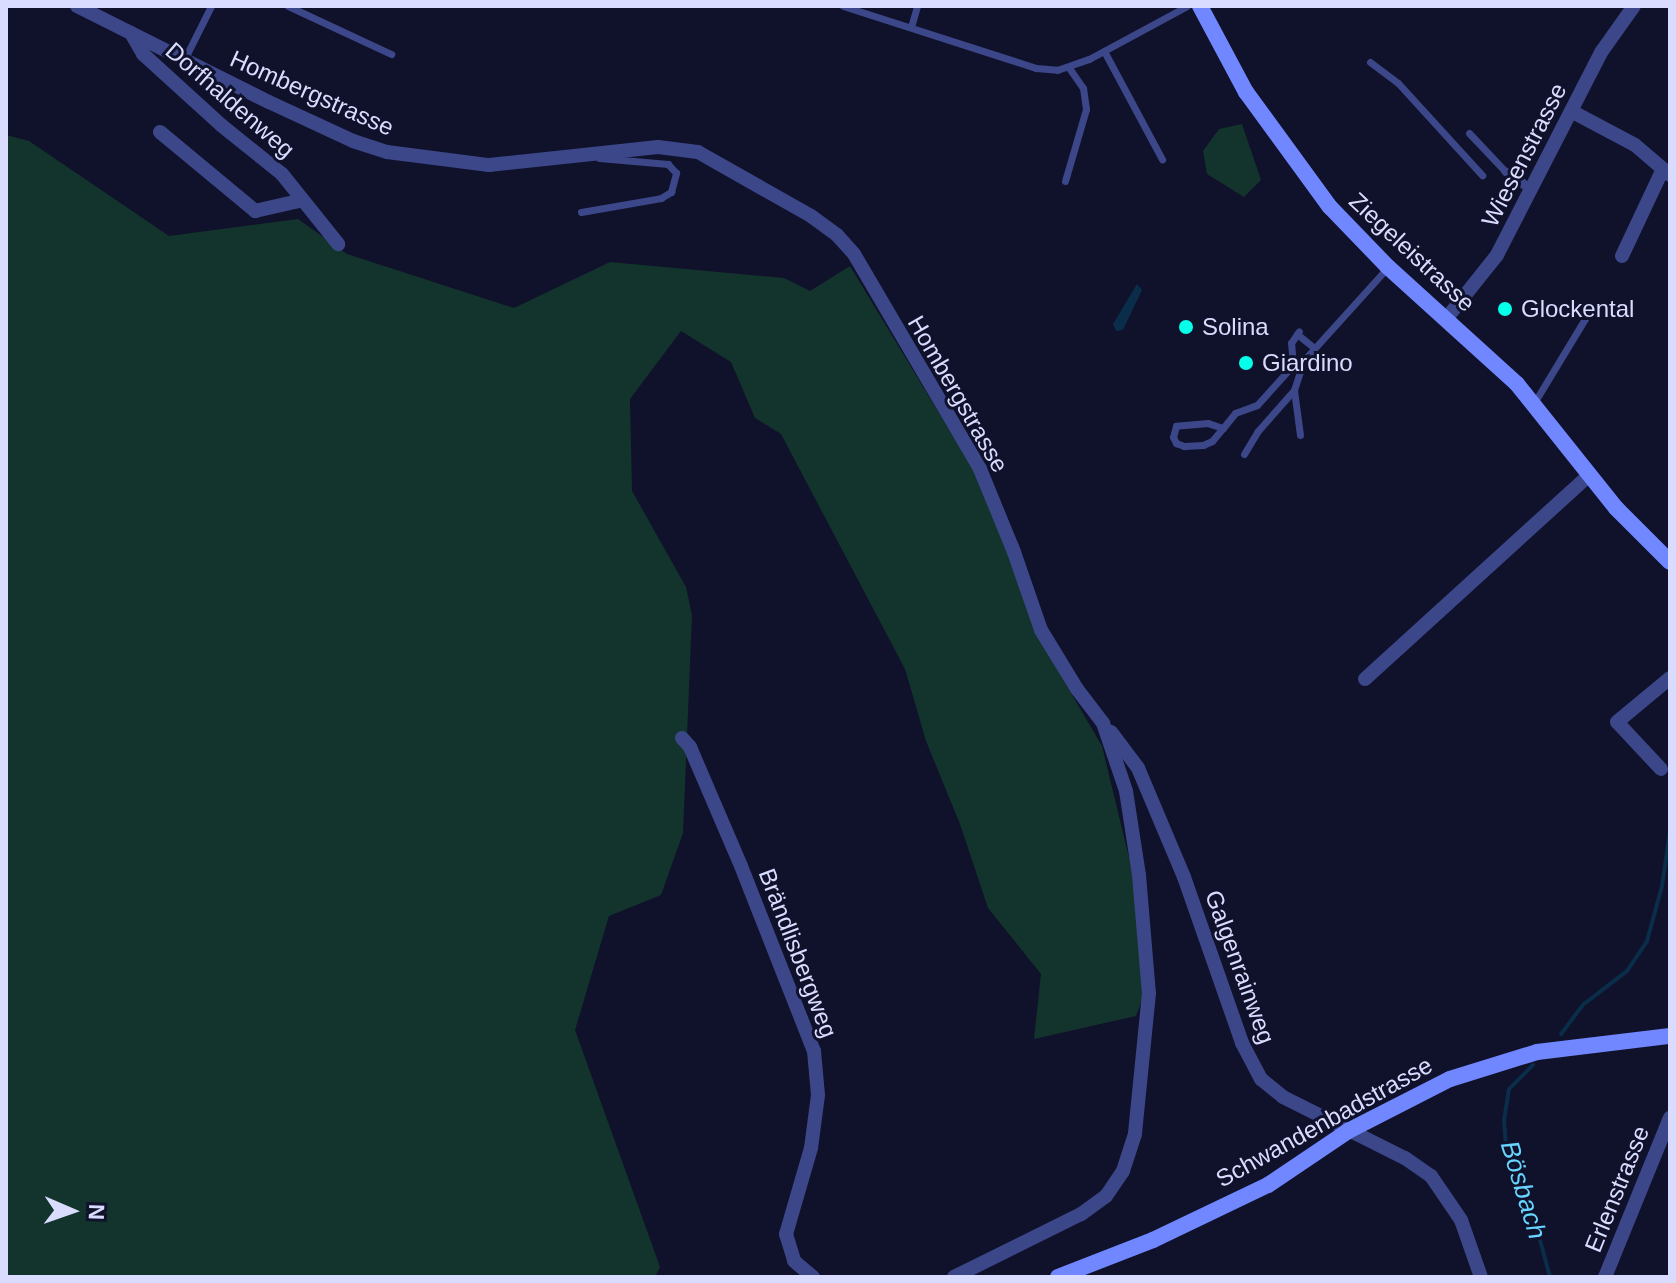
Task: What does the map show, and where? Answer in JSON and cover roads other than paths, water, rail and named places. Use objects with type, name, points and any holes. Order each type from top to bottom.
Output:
[{"type":"street","name":"Hombergstrasse","points":[[77,6],[353,141],[387,152],[489,165],[658,147],[698,152],[738,171],[837,235],[854,254],[980,469],[1041,630],[1077,689],[1103,723],[1126,791],[1139,875],[1149,993],[1135,1134],[1115,1185],[1095,1205],[954,1277]]},
{"type":"street","name":"Ziegeleistrasse","points":[[1200,6],[1246,92],[1274,135],[1330,207],[1388,267],[1482,349],[1534,403],[1626,520],[1670,562]]},
{"type":"street","name":"Wiesenstrasse","points":[[1446,319],[1485,274],[1532,191],[1602,51],[1634,6]]},
{"type":"street","name":"Dorfhaldenweg","points":[[131,33],[143,54],[221,125],[282,174],[338,244]]},
{"type":"street","points":[[1571,111],[1635,145],[1667,172],[1622,256]]},
{"type":"street","points":[[160,132],[255,211],[303,200]]},
{"type":"street","points":[[1365,679],[1589,475]]},
{"type":"street","points":[[1661,769],[1617,722],[1670,678]]},
{"type":"street","name":"Galgenrainweg","points":[[1103,723],[1138,768],[1184,877],[1242,1043],[1256,1072],[1283,1097],[1405,1158],[1431,1176],[1461,1220],[1481,1277]]},
{"type":"street","name":"Brändlisbergweg","points":[[682,738],[690,747],[741,866],[814,1051],[818,1095],[811,1148],[786,1234],[790,1255],[800,1269],[813,1277]]},
{"type":"street","name":"Schwandenbadstrasse","points":[[1058,1277],[1153,1240],[1268,1185],[1348,1131],[1450,1079],[1502,1060],[1581,1044],[1670,1036]]},
{"type":"street","name":"Erlenstrasse","points":[[1605,1277],[1670,1118]]},
{"type":"lane","points":[[184,60],[211,6]]},
{"type":"lane","points":[[288,6],[391,54]]},
{"type":"lane","points":[[843,6],[1036,68],[1069,68],[1187,6]]},
{"type":"lane","points":[[911,27],[917,6]]},
{"type":"lane","points":[[1104,51],[1162,159]]},
{"type":"lane","points":[[1370,62],[1398,83],[1482,175]]},
{"type":"lane","points":[[1065,181],[1086,109],[1083,88],[1069,68]]},
{"type":"lane","points":[[1469,133],[1504,170],[1515,174],[1532,191]]},
{"type":"lane","points":[[581,212],[668,195],[676,178],[675,169],[659,161],[593,156]]},
{"type":"lane","points":[[1296,376],[1314,348],[1388,267]]},
{"type":"lane","points":[[1534,403],[1591,309]]},
{"type":"lane","points":[[1300,435],[1291,343],[1298,332],[1314,348]]},
{"type":"lane","points":[[1223,428],[1208,423],[1176,426],[1173,437],[1176,443],[1184,446],[1203,445],[1223,428],[1235,413],[1257,405],[1293,365]]},
{"type":"lane","points":[[1244,454],[1257,432],[1294,390]]},
{"type":"water","points":[[1137,284],[1142,290],[1123,330],[1116,331],[1113,324]]},
{"type":"waterway","name":"Bösbach","points":[[1561,1034],[1584,1004],[1627,971],[1647,941],[1662,886],[1670,831]]},
{"type":"waterway","name":"Bösbach","points":[[1533,1065],[1509,1089],[1504,1119],[1506,1149],[1537,1229],[1550,1277]]},
{"type":"place","name":"Glockental","points":[[1505,309]]},
{"type":"place","name":"Solina","points":[[1186,327]]},
{"type":"place","name":"Giardino","points":[[1246,363]]}]
